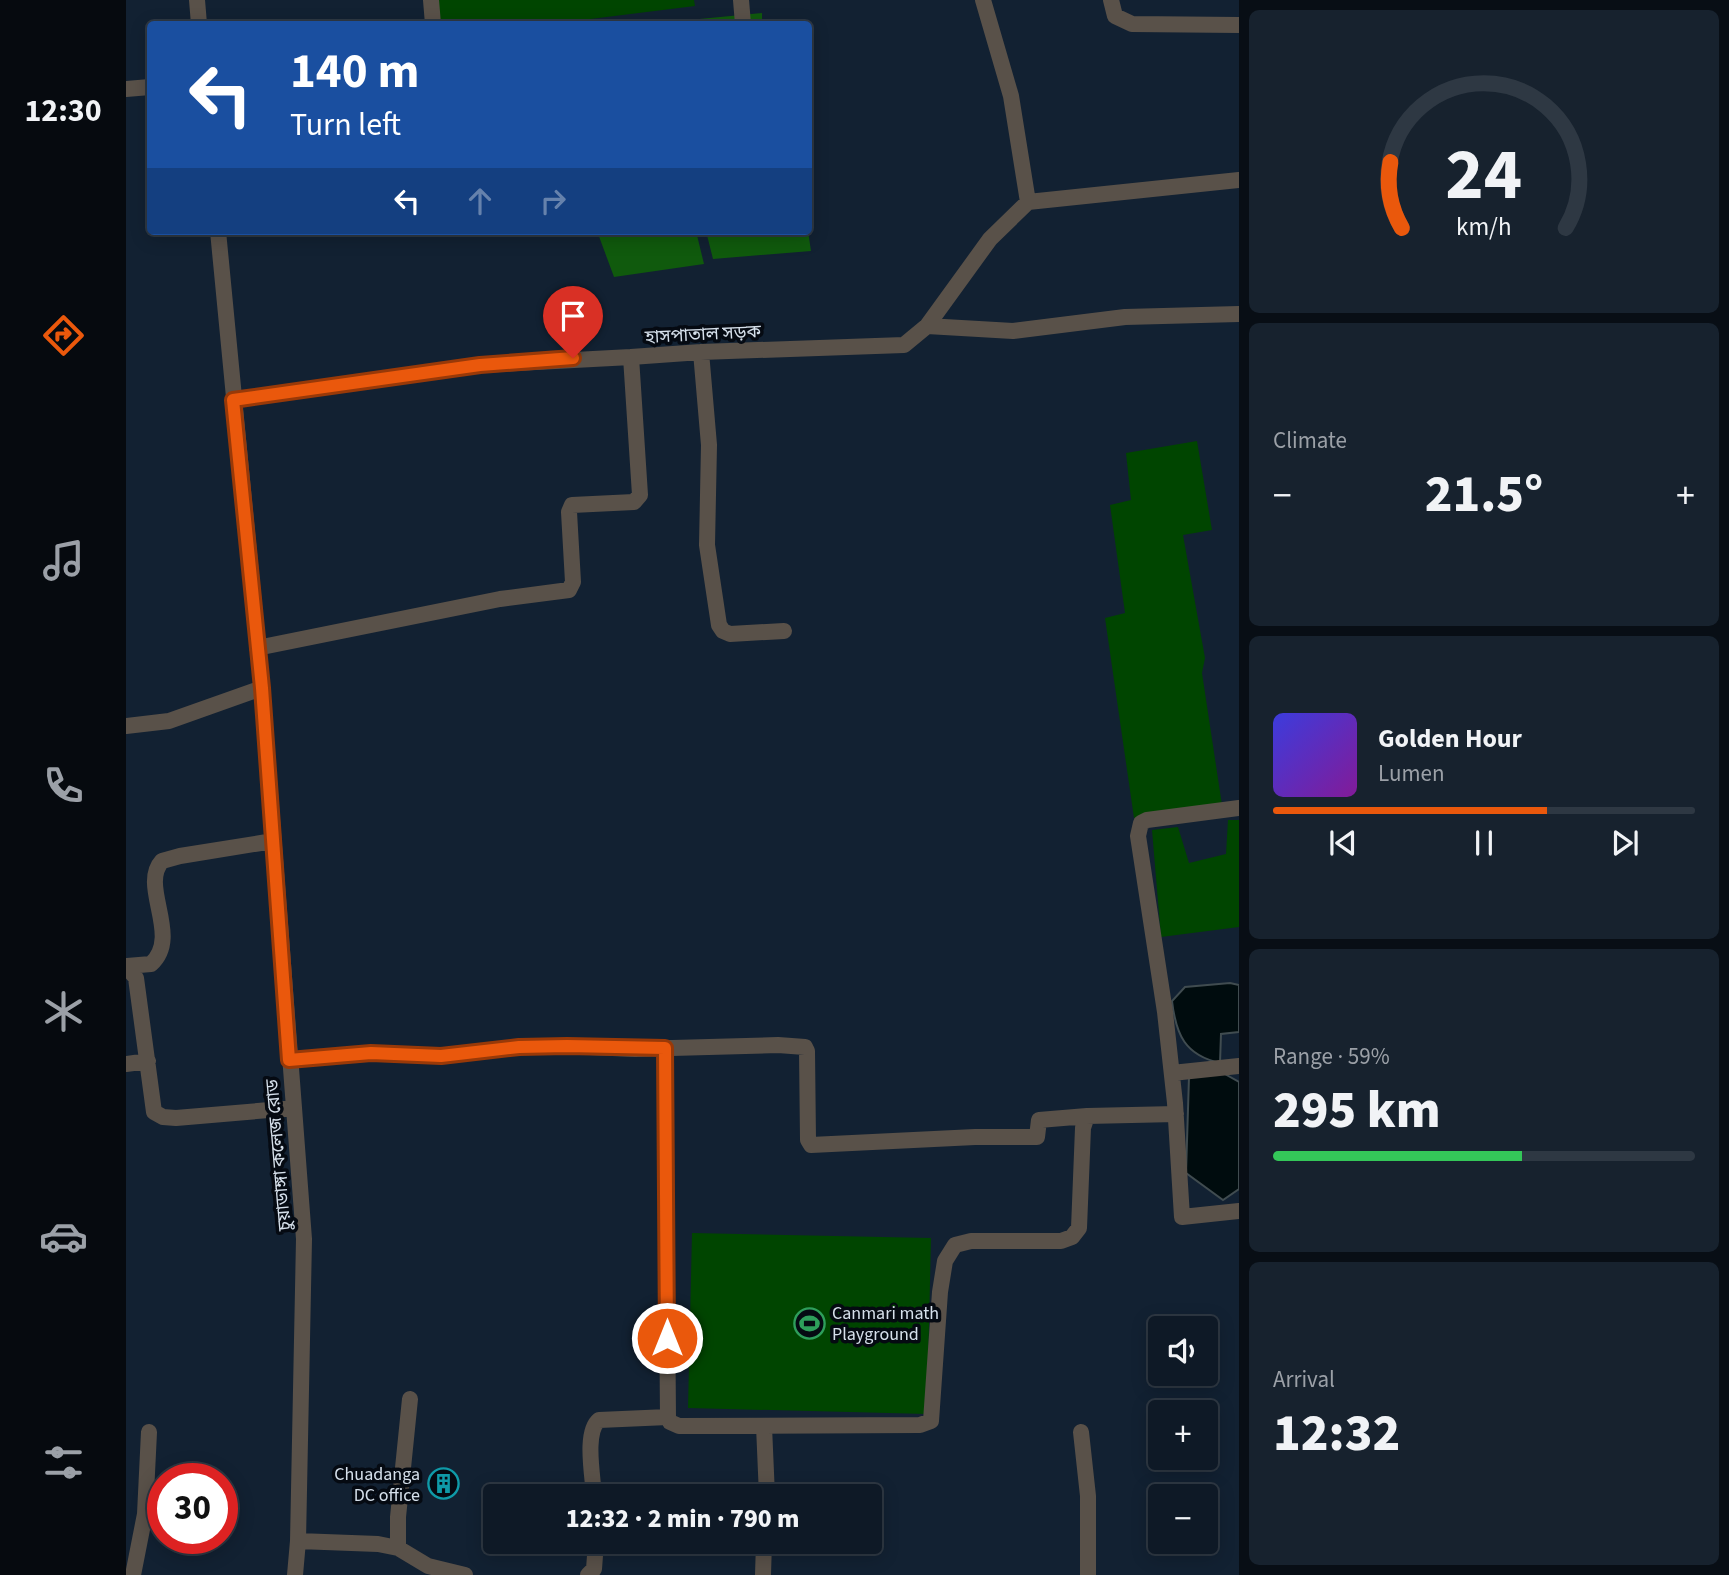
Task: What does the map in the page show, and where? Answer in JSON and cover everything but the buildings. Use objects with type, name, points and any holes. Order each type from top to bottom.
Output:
[{"type":"street","points":[[197,0],[199,21]]},
{"type":"street","points":[[431,0],[433,21]]},
{"type":"street","points":[[741,0],[743,21]]},
{"type":"street","points":[[983,0],[1011,96],[1028,202],[1239,180]]},
{"type":"street","points":[[1111,0],[1115,16],[1132,24],[1239,25]]},
{"type":"street","points":[[126,89],[147,87]]},
{"type":"street","name":"হাসপাতাল সড়ক","points":[[257,648],[500,599],[569,590],[573,582],[569,512],[572,505],[634,502],[640,495],[631,356],[904,345],[927,326],[990,239],[1028,202]]},
{"type":"street","name":"চুয়াডাঙ্গা কলেজ রোড","points":[[218,235],[262,688],[304,1239],[299,1541],[295,1575]]},
{"type":"street","points":[[927,326],[1013,331],[1125,317],[1239,314]]},
{"type":"street","points":[[701,352],[709,445],[707,545],[719,625],[723,631],[730,634],[784,631]]},
{"type":"street","points":[[233,400],[480,365],[631,356]]},
{"type":"street","points":[[126,726],[169,721],[262,688]]},
{"type":"street","points":[[1239,808],[1147,820],[1140,823],[1138,830],[1172,1073],[1182,1217],[1239,1212]]},
{"type":"street","points":[[126,966],[151,964],[161,952],[163,932],[155,873],[162,862],[180,856],[273,841]]},
{"type":"street","points":[[126,966],[136,978],[155,1112],[163,1117],[177,1118],[293,1108]]},
{"type":"street","points":[[289,1060],[371,1053],[441,1056],[519,1047],[555,1046],[665,1048],[778,1045],[805,1048],[808,1140],[811,1145],[952,1137],[1037,1138],[1040,1120],[1176,1114]]},
{"type":"street","points":[[665,1048],[668,1417],[670,1422],[679,1426],[920,1425],[930,1421],[945,1261],[955,1245],[971,1241],[1061,1241],[1072,1237],[1079,1228],[1083,1128],[1087,1116]]},
{"type":"street","points":[[126,1064],[148,1061]]},
{"type":"street","points":[[1172,1073],[1239,1066]]},
{"type":"street","points":[[398,1548],[398,1517],[410,1399]]},
{"type":"street","points":[[593,1484],[590,1434],[593,1424],[599,1420],[668,1417]]},
{"type":"street","points":[[764,1426],[766,1484]]},
{"type":"street","points":[[133,1575],[145,1514],[149,1432]]},
{"type":"street","points":[[1081,1432],[1088,1496],[1088,1575]]},
{"type":"street","points":[[299,1541],[378,1544],[398,1548],[428,1566],[465,1575]]},
{"type":"street","points":[[588,1575],[594,1569],[595,1554]]},
{"type":"street","points":[[763,1575],[764,1554]]},
{"type":"green space","points":[[431,0],[694,0],[695,6],[574,21],[434,21]]},
{"type":"green space","points":[[762,13],[762,21],[678,21]]},
{"type":"green space","points":[[598,235],[697,235],[704,264],[614,277]]},
{"type":"green space","points":[[707,235],[809,235],[811,251],[713,259]]},
{"type":"green space","points":[[1197,441],[1212,530],[1183,535],[1205,658],[1202,673],[1222,805],[1134,818],[1105,618],[1125,613],[1110,505],[1131,500],[1126,453]]},
{"type":"green space","points":[[1228,820],[1239,820],[1239,927],[1161,937],[1152,830],[1178,827],[1189,863],[1226,854]]},
{"type":"green space","name":"Canmari math Playground","points":[[692,1233],[931,1238],[927,1414],[688,1408]]},
{"type":"shaded area","points":[[1230,983],[1239,985],[1239,1032],[1221,1034],[1220,1063],[1198,1055],[1184,1042],[1176,1024],[1172,1001],[1185,987]]},
{"type":"shaded area","points":[[1223,1073],[1239,1082],[1239,1189],[1223,1200],[1186,1173],[1189,1077]]},
{"type":"place","name":"Canmari math Playground","points":[[809,1323]]},
{"type":"place","name":"Chuadanga DC office","points":[[443,1484]]},
{"type":"route","points":[[573,358],[480,365],[233,400],[262,688],[289,1060],[371,1053],[441,1056],[519,1047],[665,1048],[667,1338]]}]
